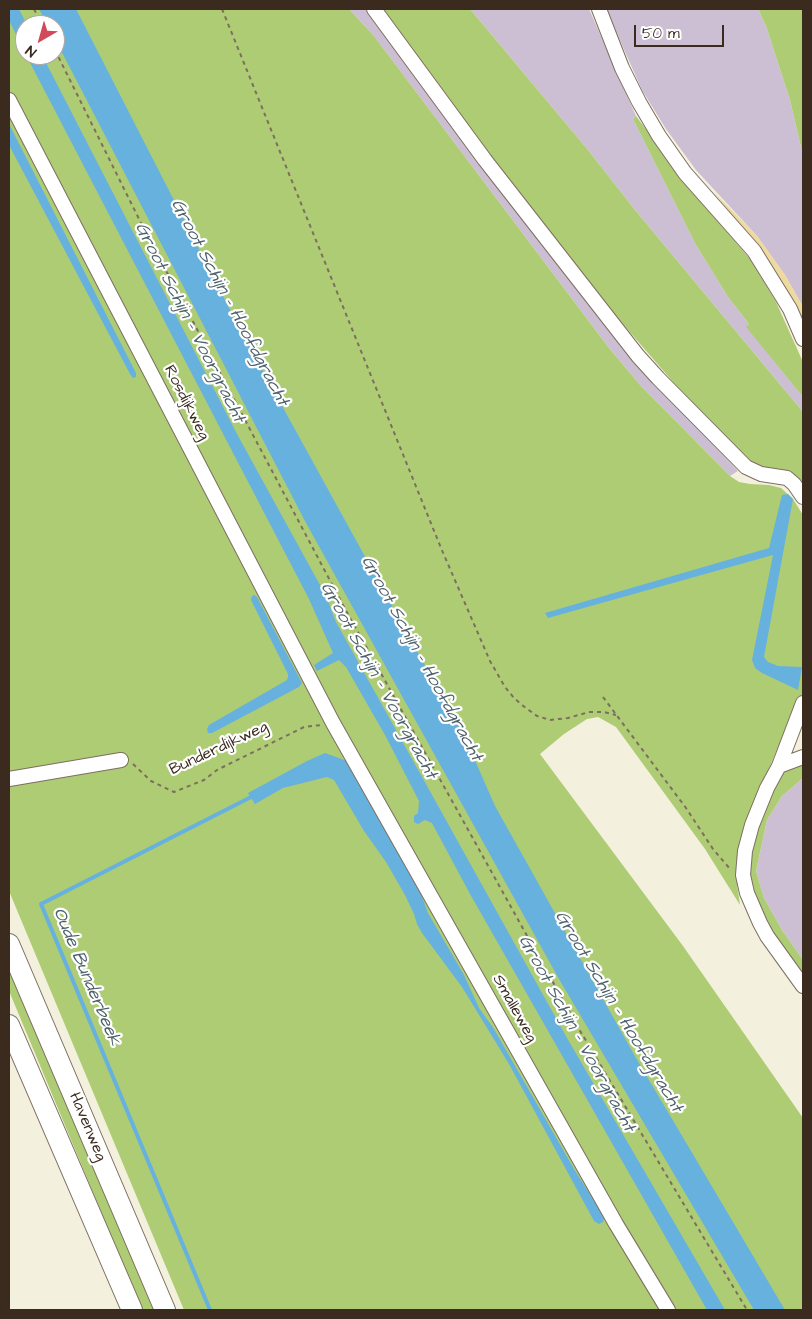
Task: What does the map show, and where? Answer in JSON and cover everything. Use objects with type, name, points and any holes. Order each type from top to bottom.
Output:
[{"type":"highway","name":"Havenweg","points":[[9,944],[165,1310]]},
{"type":"highway","name":"Havenweg","points":[[9,1025],[132,1310]]},
{"type":"highway","points":[[9,1033],[23,1061]]},
{"type":"street","points":[[374,9],[485,160],[648,367],[746,467],[761,474],[787,478],[803,497]]},
{"type":"street","points":[[599,9],[622,68],[659,136],[685,173],[754,251],[790,310],[803,339]]},
{"type":"street","name":"Rosdijkweg","points":[[9,100],[333,723]]},
{"type":"street","points":[[803,703],[779,766],[763,796],[748,836],[744,875],[748,893],[760,923],[767,936],[803,986]]},
{"type":"street","name":"Smalleweg","points":[[333,723],[616,1224],[668,1310]]},
{"type":"street","points":[[779,766],[803,757]]},
{"type":"street","points":[[9,779],[121,760]]},
{"type":"path","points":[[222,9],[440,548],[490,661],[505,687],[514,698],[537,716],[550,720],[568,718],[589,712],[604,712],[616,715]]},
{"type":"path","points":[[62,65],[144,229],[344,607],[580,1029],[747,1310]]},
{"type":"path","points":[[604,696],[720,858],[732,871],[744,875]]},
{"type":"path","name":"Bunderdijkweg","points":[[121,760],[129,760],[151,781],[174,792],[204,780],[217,770],[304,728],[333,723]]},
{"type":"shaded area","points":[[349,9],[374,9],[678,407],[738,471],[730,476],[641,386],[609,348],[374,36]]},
{"type":"shaded area","points":[[470,9],[589,9],[636,116],[633,119],[696,245],[728,297],[749,324],[747,327],[803,397],[803,412],[635,210],[588,150]]},
{"type":"shaded area","points":[[606,9],[758,9],[766,26],[790,100],[803,156],[803,307],[785,275],[757,236],[696,170],[666,129],[642,90]]},
{"type":"shaded area","points":[[803,778],[803,960],[782,930],[764,898],[756,871],[767,820],[782,796]]},
{"type":"green space","points":[[9,9],[349,9],[374,36],[609,348],[641,386],[730,476],[739,482],[781,488],[793,499],[803,515],[803,726],[789,721],[743,830],[737,862],[737,884],[740,905],[705,849],[616,727],[598,717],[587,719],[564,734],[540,754],[683,946],[803,1118],[803,1310],[184,1310],[9,891]]},
{"type":"green space","points":[[383,9],[470,9],[803,412],[803,487],[770,470],[758,467],[748,460],[674,383],[602,300],[491,157]]},
{"type":"green space","points":[[758,9],[803,9],[803,156],[790,100],[766,26]]},
{"type":"green space","points":[[636,116],[696,196],[750,259],[776,302],[803,362],[803,397],[746,327],[749,324],[728,297],[696,245],[633,119]]},
{"type":"green space","points":[[803,764],[803,778],[782,796],[767,820],[756,871],[764,898],[782,930],[803,960],[803,977],[776,939],[764,918],[751,877],[751,857],[753,838],[779,774]]},
{"type":"green space","points":[[9,968],[154,1310],[142,1310],[9,991]]},
{"type":"sand","points":[[713,191],[757,236],[785,275],[803,307],[803,323],[765,257]]},
{"type":"water","points":[[9,9],[19,9],[22,15],[15,15],[15,32],[9,20]]},
{"type":"water","name":"Groot Schijn - Hoofdgracht","points":[[39,9],[76,9],[243,335],[466,740],[495,806],[636,1058],[785,1310],[754,1310],[559,979],[306,523],[65,58],[65,15],[42,15]]},
{"type":"water","points":[[31,65],[47,65],[237,434],[326,596],[336,622],[567,1038],[725,1310],[707,1310],[470,894],[432,823],[425,820],[418,824],[414,822],[414,816],[418,813],[419,801],[385,735],[346,667],[339,660],[317,671],[314,665],[333,653],[309,599]]},
{"type":"water","points":[[9,124],[136,373],[136,377],[133,378],[130,374],[9,145]]},
{"type":"water","points":[[788,494],[793,499],[764,657],[768,662],[778,666],[802,667],[798,690],[762,673],[755,668],[752,660],[773,555],[548,618],[545,613],[769,548],[782,495]]},
{"type":"water","points":[[254,595],[257,597],[302,683],[299,687],[212,733],[208,733],[209,725],[287,680],[288,677],[251,600]]},
{"type":"water","points":[[325,753],[350,762],[365,795],[421,894],[428,913],[464,975],[479,1008],[494,1029],[574,1169],[601,1212],[604,1218],[603,1222],[599,1224],[594,1221],[509,1064],[462,987],[422,933],[405,895],[334,780],[327,777],[283,788],[255,804],[248,793]]},
{"type":"waterway","name":"Oude Bunderbeek","points":[[210,1310],[41,904],[255,795]]},
{"type":"water label","name":"Groot Schijn - Voorgracht","points":[[189,323]]},
{"type":"water label","name":"Groot Schijn - Voorgracht","points":[[378,681]]},
{"type":"water label","name":"Groot Schijn - Voorgracht","points":[[576,1034]]}]
